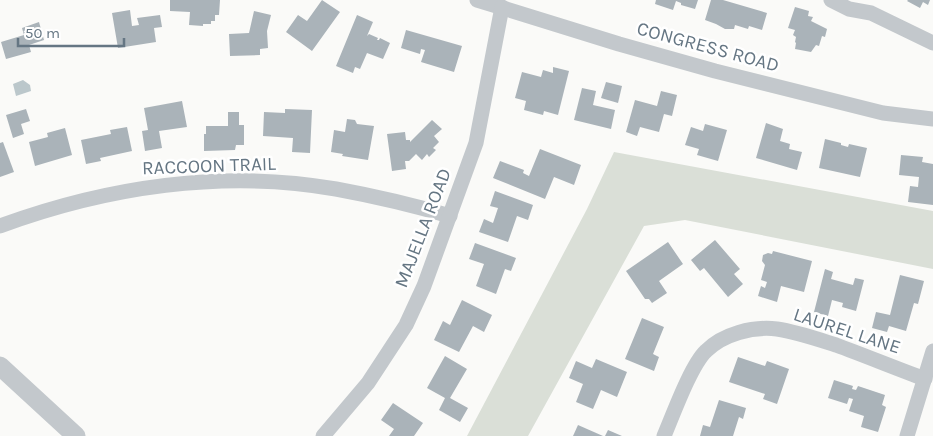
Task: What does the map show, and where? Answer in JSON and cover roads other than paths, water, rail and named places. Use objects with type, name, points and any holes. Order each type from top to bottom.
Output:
[{"type":"street","name":"CONGRESS ROAD","points":[[477,0],[619,44],[724,73],[883,113],[933,119]]},
{"type":"street","points":[[831,0],[849,9],[871,13],[933,43]]},
{"type":"street","name":"MAJELLA ROAD","points":[[323,436],[368,383],[406,325],[424,286],[476,143],[502,7]]},
{"type":"street","name":"RACCOON TRAIL","points":[[0,226],[86,198],[135,189],[172,184],[254,181],[335,189],[416,206],[450,216]]},
{"type":"street","name":"LAUREL LANE","points":[[664,436],[697,362],[706,350],[720,340],[756,329],[776,329],[806,335],[925,379]]},
{"type":"street","points":[[907,436],[933,351]]},
{"type":"street","points":[[0,366],[76,436]]}]
